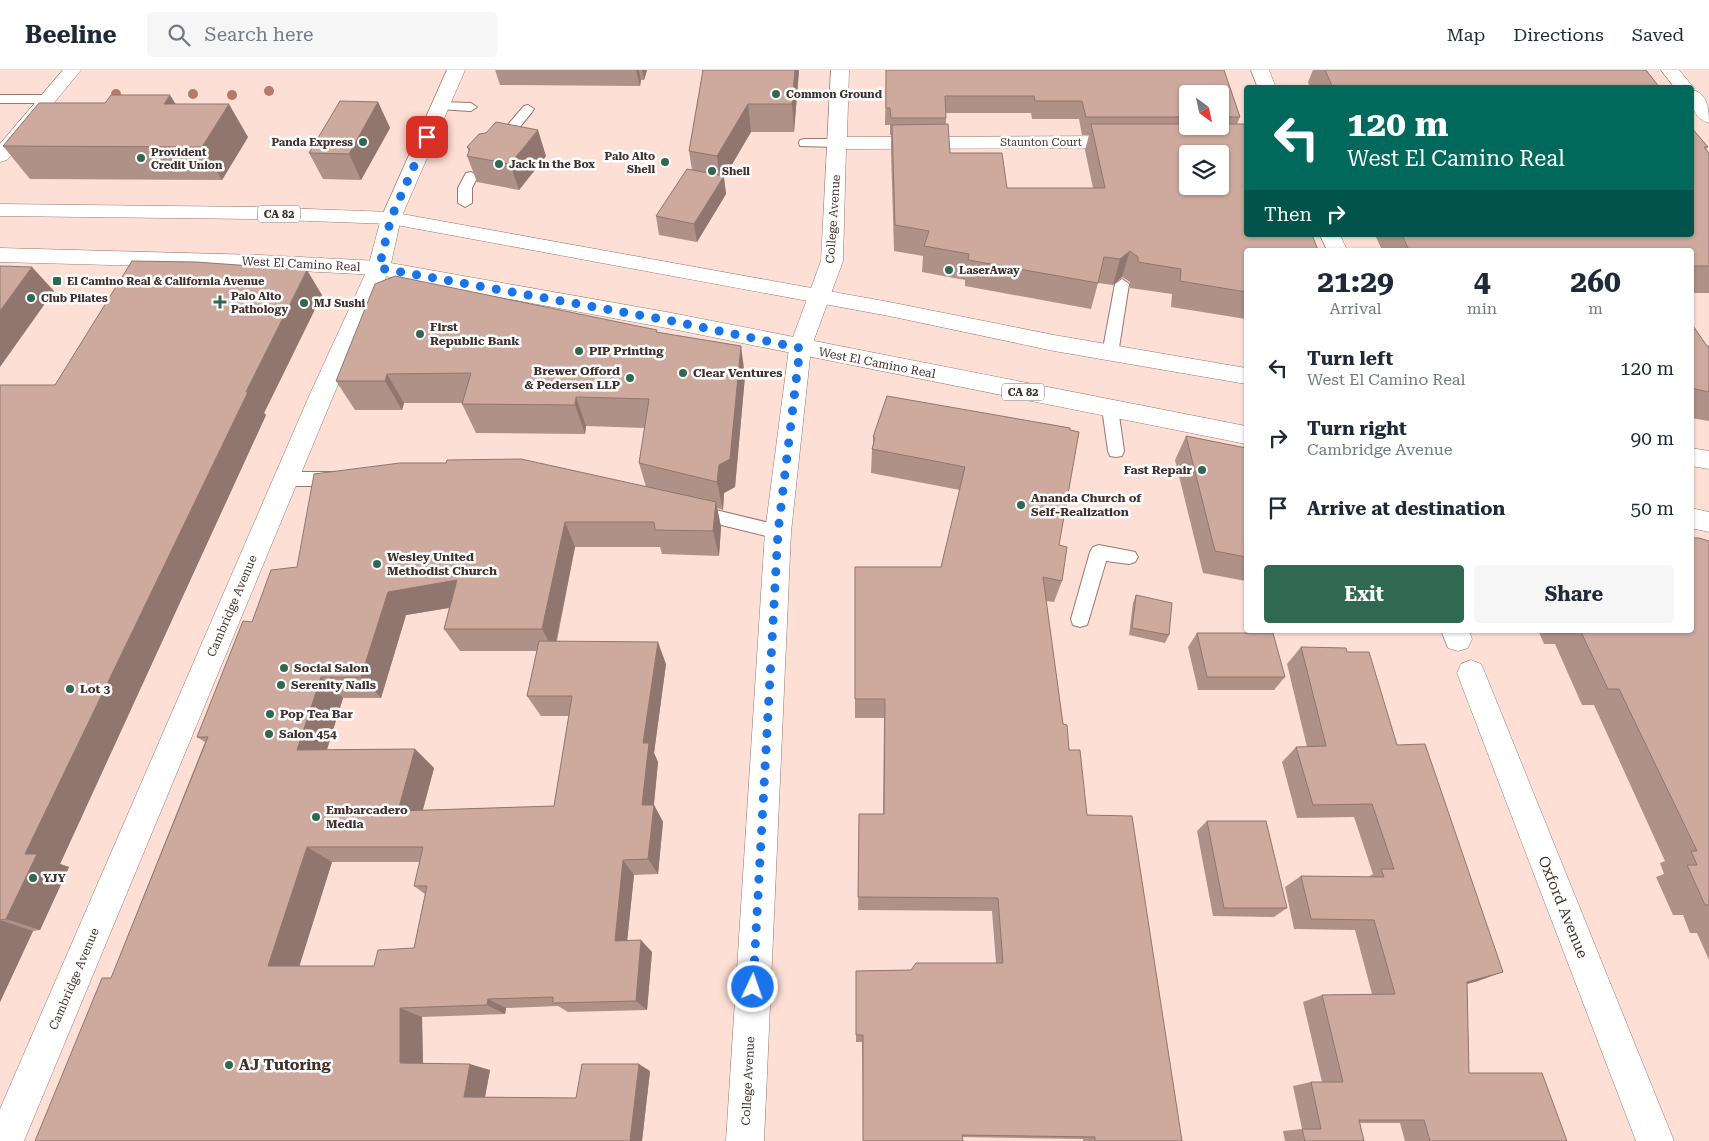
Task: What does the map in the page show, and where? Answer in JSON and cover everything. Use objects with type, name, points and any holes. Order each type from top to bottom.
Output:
[{"type":"street","points":[[0,156],[72,70]]},
{"type":"street","name":"Cambridge Avenue","points":[[5,1141],[285,479],[379,268],[391,218],[456,70]]},
{"type":"street","name":"College Avenue","points":[[745,1141],[778,532],[800,348],[821,297],[833,254],[840,70]]},
{"type":"street","points":[[1260,70],[1266,85]]},
{"type":"street","points":[[1670,70],[1682,85]]},
{"type":"street","points":[[1694,98],[1709,116]]},
{"type":"street","name":"Staunton Court","points":[[837,143],[1145,142]]},
{"type":"street","name":"CA 82","points":[[0,210],[245,213],[391,218],[821,297],[1110,354],[1244,376]]},
{"type":"street","name":"West El Camino Real","points":[[0,255],[250,261],[379,268],[672,321],[800,348],[1244,435]]},
{"type":"street","points":[[1694,458],[1709,460]]},
{"type":"street","points":[[1694,519],[1709,522]]},
{"type":"street","name":"Oxford Avenue","points":[[1471,673],[1655,1141]]},
{"type":"lane","points":[[0,99],[48,99]]},
{"type":"lane","points":[[441,106],[471,107]]},
{"type":"lane","points":[[489,155],[528,109]]},
{"type":"lane","points":[[804,143],[837,143]]},
{"type":"lane","points":[[465,203],[464,188],[471,176]]},
{"type":"lane","points":[[1110,354],[1122,284]]},
{"type":"lane","points":[[1110,408],[1116,450]]},
{"type":"lane","points":[[285,479],[354,478]]},
{"type":"lane","points":[[678,508],[778,532]]},
{"type":"lane","points":[[1080,619],[1099,552],[1129,557]]},
{"type":"building","points":[[703,70],[795,70],[792,104],[748,104],[717,156],[689,151]]},
{"type":"building","points":[[886,70],[1224,70],[1240,117],[1229,117],[1229,85],[1179,85],[1179,117],[1086,117],[1082,101],[1035,101],[1034,96],[945,96],[946,118],[891,118],[890,108],[886,108]]},
{"type":"building","points":[[1325,70],[1646,70],[1658,85],[1332,85]]},
{"type":"building","points":[[111,95],[170,95],[164,104],[229,104],[202,147],[3,146],[39,103],[105,103]]},
{"type":"building","points":[[340,101],[378,102],[349,154],[309,153]]},
{"type":"building","points":[[496,122],[538,130],[510,164],[467,156],[470,149],[467,147],[479,134],[486,133]]},
{"type":"building","points":[[948,124],[950,153],[1002,153],[1007,188],[1105,188],[1091,124],[1179,124],[1179,135],[1229,135],[1229,124],[1244,124],[1244,237],[1313,237],[1317,248],[1244,248],[1244,292],[1180,281],[1181,269],[1138,262],[1138,257],[1130,251],[1120,259],[1104,257],[1098,283],[968,260],[969,254],[924,246],[929,231],[895,225],[892,125]]},
{"type":"building","points":[[1694,131],[1708,147],[1704,147],[1709,153],[1709,266],[1694,266],[1694,248],[1408,248],[1403,237],[1694,237]]},
{"type":"building","points":[[687,169],[724,176],[694,224],[656,216]]},
{"type":"building","points":[[132,261],[196,262],[307,270],[246,392],[248,392],[25,854],[37,854],[6,919],[0,920],[0,385],[55,385]]},
{"type":"building","points":[[0,266],[32,267],[0,311]]},
{"type":"building","points":[[395,276],[657,330],[656,332],[741,346],[730,459],[719,465],[717,482],[639,463],[649,399],[576,397],[575,405],[462,404],[471,373],[387,374],[385,381],[336,381],[375,284]]},
{"type":"building","points":[[1694,327],[1707,346],[1709,346],[1709,392],[1694,389]]},
{"type":"building","points":[[887,396],[1070,428],[1070,430],[1079,432],[1059,545],[1067,547],[1062,581],[1043,577],[1063,724],[1067,725],[1069,750],[1080,750],[1087,815],[1132,816],[1182,1141],[1095,1141],[1095,1137],[962,1135],[963,1141],[863,1141],[863,1035],[856,1035],[856,971],[911,970],[916,963],[1003,963],[998,898],[858,897],[859,814],[884,814],[885,699],[855,699],[855,567],[941,567],[965,467],[872,449],[875,438],[873,437]]},
{"type":"building","points":[[1186,436],[1244,448],[1244,557],[1215,551]]},
{"type":"building","points":[[521,459],[716,502],[713,531],[655,530],[654,522],[565,522],[542,629],[444,629],[457,580],[388,592],[361,677],[321,677],[297,750],[415,749],[398,811],[554,806],[572,696],[527,696],[539,641],[658,642],[643,743],[649,743],[642,805],[654,805],[648,859],[623,860],[615,941],[641,940],[636,1001],[553,1003],[553,997],[488,999],[487,1005],[400,1008],[400,1063],[470,1064],[464,1097],[576,1098],[582,1064],[639,1064],[630,1141],[35,1141],[102,978],[111,978],[208,737],[197,737],[243,621],[252,622],[271,570],[297,567],[314,474],[400,463],[446,463],[447,460]],"holes":[[[307,847],[423,847],[414,886],[427,886],[414,948],[378,950],[374,966],[268,966]]]},
{"type":"building","points":[[1694,538],[1709,541],[1709,905],[1705,905],[1687,865],[1697,865],[1691,851],[1697,851],[1619,689],[1608,689],[1581,633],[1694,633]]},
{"type":"building","points":[[1136,595],[1172,603],[1169,635],[1132,628]]},
{"type":"building","points":[[1197,633],[1273,633],[1285,677],[1207,677]]},
{"type":"building","points":[[1301,647],[1346,648],[1347,652],[1369,652],[1397,745],[1425,744],[1503,972],[1467,982],[1469,1073],[1542,1073],[1567,1141],[1430,1141],[1424,1120],[1359,1120],[1364,1141],[1305,1141],[1302,1129],[1321,1129],[1311,1082],[1343,1082],[1322,995],[1395,994],[1374,920],[1311,919],[1301,876],[1384,877],[1381,869],[1394,869],[1372,804],[1313,805],[1296,747],[1326,746]]},
{"type":"building","points":[[1207,821],[1266,821],[1287,908],[1224,908]]},
{"type":"place","name":"Common Ground","points":[[776,94]]},
{"type":"place","name":"Panda Express","points":[[363,142]]},
{"type":"place","name":"Provident Credit Union","points":[[141,158]]},
{"type":"place","name":"Palo Alto Shell","points":[[665,162]]},
{"type":"place","name":"Jack in the Box","points":[[499,164]]},
{"type":"place","name":"Shell","points":[[712,171]]},
{"type":"place","name":"LaserAway","points":[[949,270]]},
{"type":"place","name":"El Camino Real & California Avenue","points":[[57,281]]},
{"type":"place","name":"Club Pilates","points":[[31,298]]},
{"type":"place","name":"Palo Alto Pathology","points":[[220,302]]},
{"type":"place","name":"MJ Sushi","points":[[304,303]]},
{"type":"place","name":"First Republic Bank","points":[[420,334]]},
{"type":"place","name":"PIP Printing","points":[[579,351]]},
{"type":"place","name":"Clear Ventures","points":[[683,373]]},
{"type":"place","name":"Brewer Offord & Pedersen LLP","points":[[630,378]]},
{"type":"place","name":"Fast Repair","points":[[1202,470]]},
{"type":"place","name":"Ananda Church of Self-Realization","points":[[1021,505]]},
{"type":"place","name":"Wesley United Methodist Church","points":[[377,564]]},
{"type":"place","name":"Social Salon","points":[[284,668]]},
{"type":"place","name":"Serenity Nails","points":[[281,685]]},
{"type":"place","name":"Lot 3","points":[[70,689]]},
{"type":"place","name":"Pop Tea Bar","points":[[270,714]]},
{"type":"place","name":"Salon 454","points":[[269,734]]},
{"type":"place","name":"Embarcadero Media","points":[[316,817]]},
{"type":"place","name":"YJY","points":[[33,878]]},
{"type":"place","name":"AJ Tutoring","points":[[229,1065]]},
{"type":"route","points":[[427,137],[391,218],[379,268],[672,321],[800,348],[778,532],[753,987]]}]
